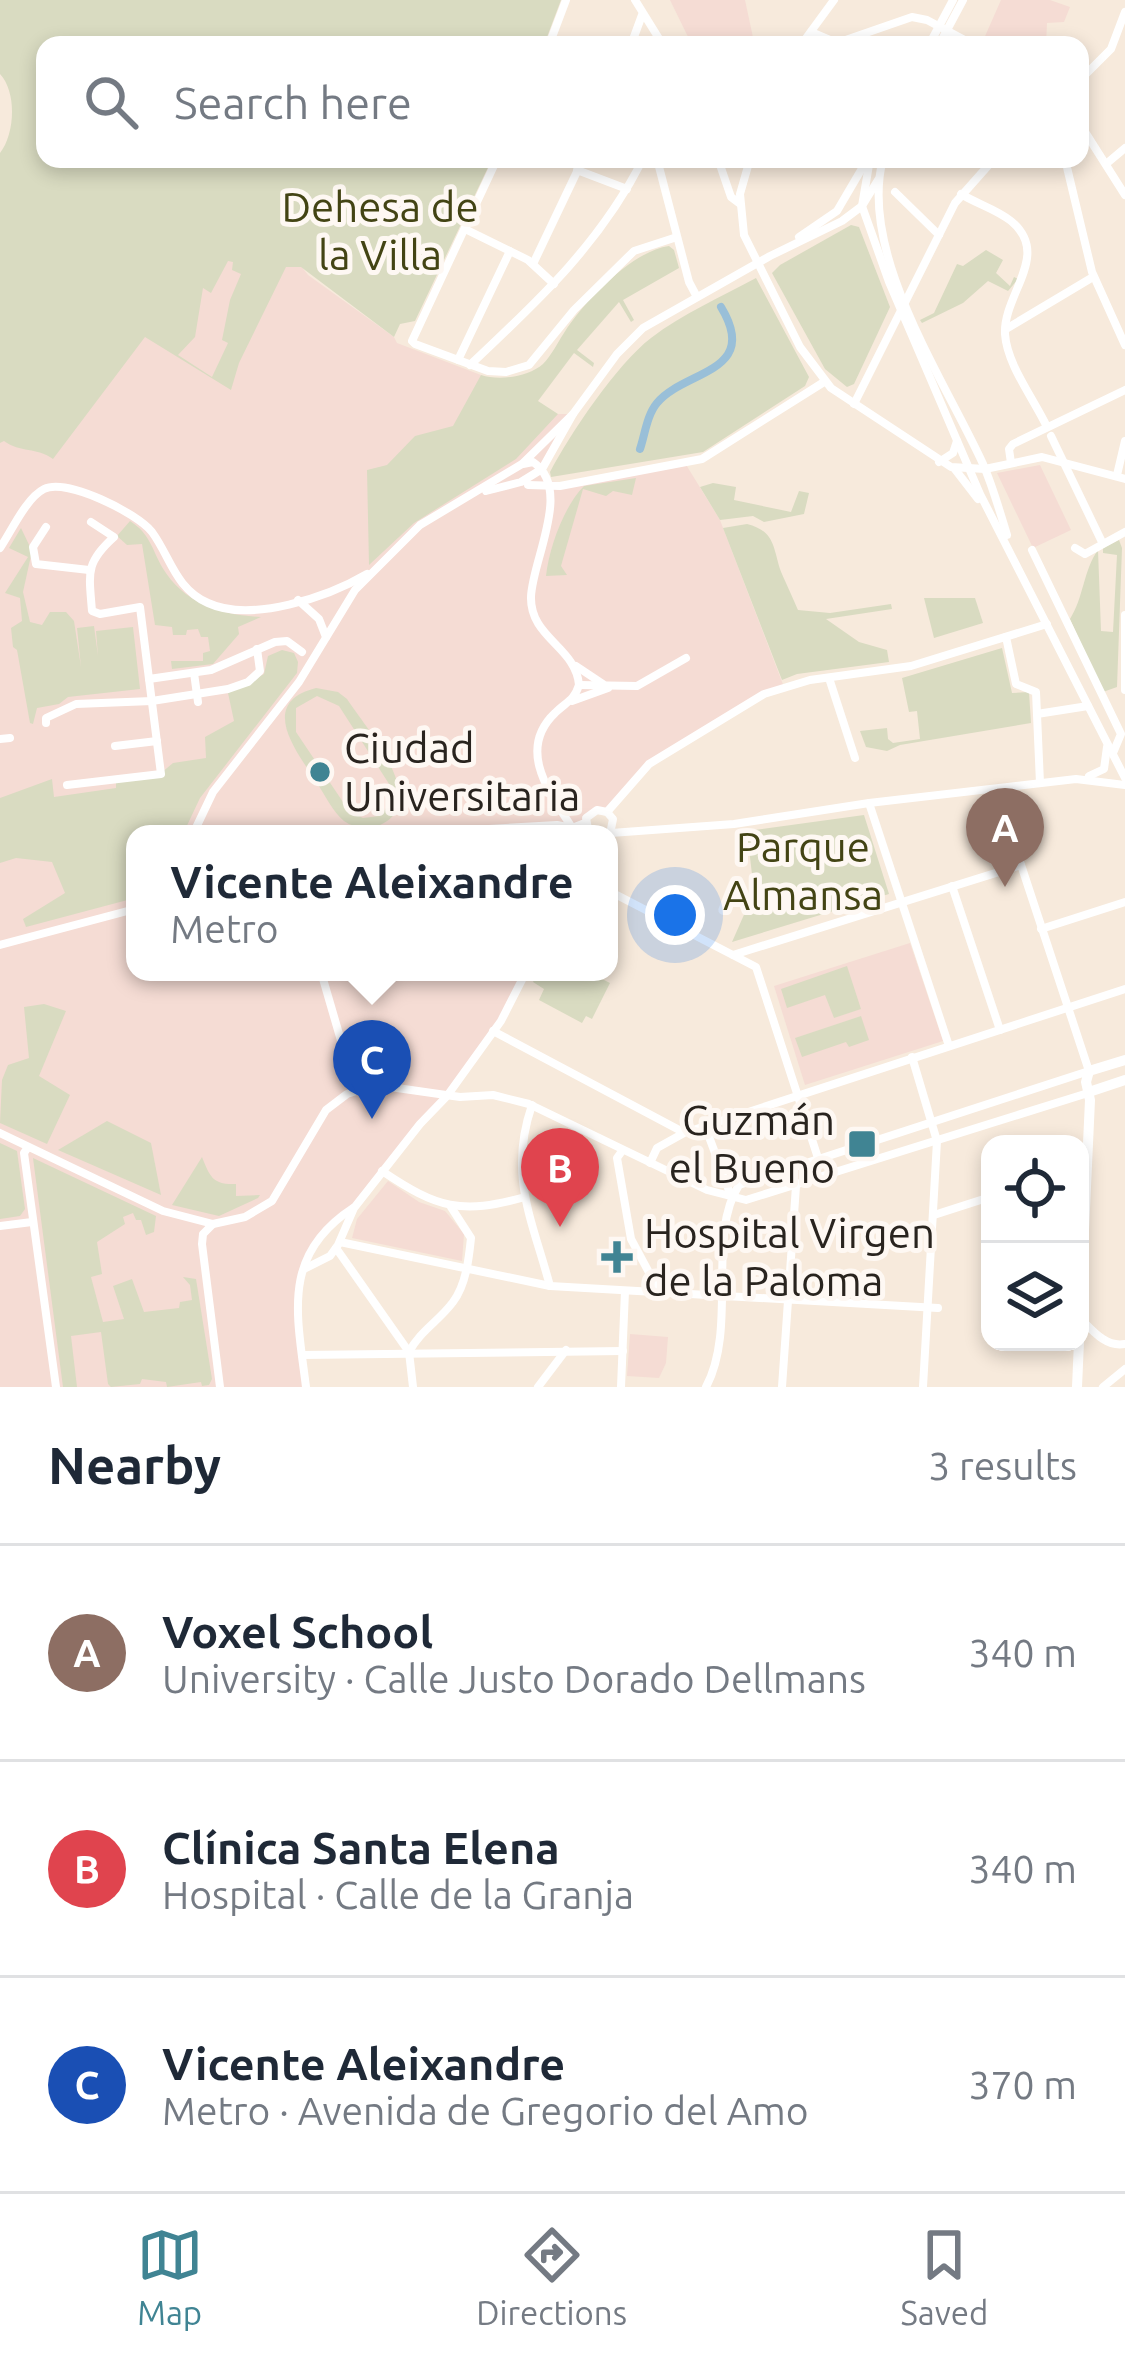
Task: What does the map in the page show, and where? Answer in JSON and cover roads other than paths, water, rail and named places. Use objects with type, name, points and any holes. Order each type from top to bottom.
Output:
[{"type":"main road","points":[[1092,1091],[1086,1086],[1089,1071],[1125,1060]]},
{"type":"main road","points":[[1092,1091],[1125,1080]]},
{"type":"main road","points":[[1087,1135],[1092,1091]]},
{"type":"main road","points":[[1077,1387],[1079,1351]]},
{"type":"street","points":[[552,36],[566,0]]},
{"type":"street","points":[[635,0],[657,36]]},
{"type":"street","points":[[808,36],[835,0]]},
{"type":"street","points":[[941,36],[953,0]]},
{"type":"street","points":[[936,36],[963,0]]},
{"type":"street","points":[[1089,72],[1120,43],[1125,12]]},
{"type":"street","points":[[635,36],[643,14]]},
{"type":"street","points":[[857,36],[907,18],[958,36]]},
{"type":"street","points":[[811,32],[820,36]]},
{"type":"street","points":[[1089,138],[1125,195]]},
{"type":"street","points":[[1106,164],[1125,148]]},
{"type":"street","points":[[493,168],[412,341],[470,365],[500,373],[534,362],[574,310],[634,251],[677,237]]},
{"type":"street","points":[[470,365],[554,284],[616,212],[637,168]]},
{"type":"street","points":[[659,168],[689,283],[697,297]]},
{"type":"street","points":[[721,168],[731,197],[739,202]]},
{"type":"street","points":[[747,168],[739,202],[749,246],[800,347],[824,382],[854,404],[954,468],[985,469],[1042,457],[1121,471],[1125,441]]},
{"type":"street","points":[[770,256],[836,211],[863,168]]},
{"type":"street","points":[[868,168],[862,206],[904,307],[985,469],[1013,554]]},
{"type":"street","points":[[197,825],[212,792],[299,682],[340,610],[420,525],[522,464],[573,414],[633,336],[770,256],[842,221],[862,206],[881,168]]},
{"type":"street","points":[[854,404],[961,194],[986,168]]},
{"type":"street","points":[[1067,168],[1094,277],[1125,345]]},
{"type":"street","points":[[533,264],[578,170],[628,189]]},
{"type":"street","points":[[878,180],[879,229],[910,334],[988,510],[1055,614],[1121,734],[1112,754]]},
{"type":"street","points":[[895,192],[939,235]]},
{"type":"street","points":[[961,194],[1010,220],[1025,242],[1027,269],[1007,313],[1011,356],[1102,542]]},
{"type":"street","points":[[464,229],[533,264],[554,284]]},
{"type":"street","points":[[458,360],[510,251]]},
{"type":"street","points":[[896,275],[904,280],[919,276]]},
{"type":"street","points":[[1005,330],[1094,277]]},
{"type":"street","points":[[887,340],[895,334],[910,334]]},
{"type":"street","points":[[479,492],[545,478],[562,485],[702,459],[824,382]]},
{"type":"street","points":[[1011,463],[1013,444],[1049,432],[1125,390]]},
{"type":"street","points":[[545,478],[573,414]]},
{"type":"street","points":[[939,462],[953,453],[957,439]]},
{"type":"street","points":[[522,464],[533,462],[545,478],[550,501],[531,588],[532,612],[543,633],[605,689]]},
{"type":"street","points":[[522,464],[518,473],[542,501],[548,525]]},
{"type":"street","points":[[954,468],[988,510]]},
{"type":"street","points":[[524,484],[545,478]]},
{"type":"street","points":[[550,501],[562,485]]},
{"type":"street","points":[[0,548],[40,491],[53,487],[89,494],[144,524],[174,574],[205,602],[240,611],[298,600],[374,571]]},
{"type":"street","points":[[67,785],[161,774],[140,607],[95,614],[89,570],[99,548],[114,537],[91,522]]},
{"type":"street","points":[[46,527],[33,547],[37,565],[89,570]]},
{"type":"street","points":[[1075,548],[1081,555],[1088,553],[1125,532]]},
{"type":"street","points":[[618,833],[734,824],[1076,779],[1125,778],[1088,706],[1032,550]]},
{"type":"street","points":[[298,600],[319,620],[326,639]]},
{"type":"street","points":[[607,812],[632,780],[668,751],[764,694],[789,685],[911,666],[1006,638],[1055,614]]},
{"type":"street","points":[[1124,689],[1125,614]]},
{"type":"street","points":[[1006,638],[1016,682],[1035,689],[1040,783]]},
{"type":"street","points":[[149,679],[211,670],[269,644],[292,645],[302,652]]},
{"type":"street","points":[[46,722],[76,704],[197,699],[213,689],[237,687],[255,677],[261,667],[257,649]]},
{"type":"street","points":[[570,825],[541,778],[537,750],[548,722],[572,701],[605,689],[647,683],[686,658]]},
{"type":"street","points":[[572,701],[579,686],[576,666]]},
{"type":"street","points":[[211,670],[213,689]]},
{"type":"street","points":[[194,673],[197,699]]},
{"type":"street","points":[[829,678],[855,758]]},
{"type":"street","points":[[579,686],[605,689]]},
{"type":"street","points":[[1037,714],[1088,706]]},
{"type":"street","points":[[115,746],[157,741]]},
{"type":"street","points":[[1076,779],[1104,769],[1107,744]]},
{"type":"street","points":[[706,1387],[720,1347],[726,1222],[739,1185],[1089,1071],[996,789]]},
{"type":"street","points":[[869,803],[949,1046]]},
{"type":"street","points":[[557,825],[558,807]]},
{"type":"street","points":[[582,825],[593,811],[607,812],[612,825]]},
{"type":"street","points":[[733,955],[1021,865]]},
{"type":"street","points":[[952,886],[1000,1030]]},
{"type":"street","points":[[618,896],[756,967],[818,1158]]},
{"type":"street","points":[[1041,929],[1125,902]]},
{"type":"street","points":[[0,946],[126,911]]},
{"type":"street","points":[[324,981],[349,1068],[376,1085],[447,1096],[493,1095],[532,1105],[622,1151],[731,1197],[760,1198],[1092,1091]]},
{"type":"street","points":[[306,1387],[296,1288],[321,1235],[354,1208],[447,1096],[494,1031],[521,981]]},
{"type":"street","points":[[650,1163],[657,1148],[684,1133],[1125,988]]},
{"type":"street","points":[[494,1031],[684,1133]]},
{"type":"street","points":[[912,1058],[938,1141],[933,1308],[923,1387]]},
{"type":"street","points":[[0,1133],[163,1210],[213,1224],[245,1217],[272,1201],[326,1110],[347,1094],[376,1085]]},
{"type":"street","points":[[532,1105],[520,1150],[525,1197],[550,1286]]},
{"type":"street","points":[[705,1126],[731,1197]]},
{"type":"street","points":[[29,1146],[24,1154],[56,1387]]},
{"type":"street","points":[[622,1151],[617,1166],[631,1239],[660,1292]]},
{"type":"street","points":[[382,1172],[417,1195],[451,1207],[478,1208],[525,1197]]},
{"type":"street","points":[[782,1387],[796,1186]]},
{"type":"street","points":[[933,1215],[981,1200]]},
{"type":"street","points":[[410,1352],[426,1328],[452,1305],[466,1268],[471,1238],[451,1207]]},
{"type":"street","points":[[304,1269],[330,1256],[354,1208]]},
{"type":"street","points":[[0,1226],[32,1222]]},
{"type":"street","points":[[213,1224],[203,1234],[202,1244],[220,1387]]},
{"type":"street","points":[[321,1235],[336,1231],[338,1244],[410,1352],[412,1387]]},
{"type":"street","points":[[321,1235],[325,1249],[338,1244],[550,1286],[933,1308]]},
{"type":"street","points":[[621,1387],[625,1291]]},
{"type":"street","points":[[1089,1327],[1117,1346],[1125,1344]]},
{"type":"street","points":[[538,1387],[566,1350]]},
{"type":"street","points":[[302,1354],[623,1351]]},
{"type":"street","points":[[1104,1387],[1125,1369]]},
{"type":"waterway","points":[[640,449],[657,403],[725,358],[732,345],[731,329],[721,307]]},
{"type":"place","name":"Ciudad Universitaria","points":[[320,772]]},
{"type":"place","name":"Voxel School","points":[[1005,887]]},
{"type":"place","name":"Vicente Aleixandre","points":[[372,1119]]},
{"type":"place","name":"Guzmán el Bueno","points":[[862,1144]]},
{"type":"place","name":"Clínica Santa Elena","points":[[560,1227]]},
{"type":"place","name":"Hospital Virgen de la Paloma","points":[[617,1257]]},
{"type":"park label","name":"Dehesa de la Villa","points":[[380,231]]},
{"type":"park label","name":"Parque Almansa","points":[[803,871]]}]
